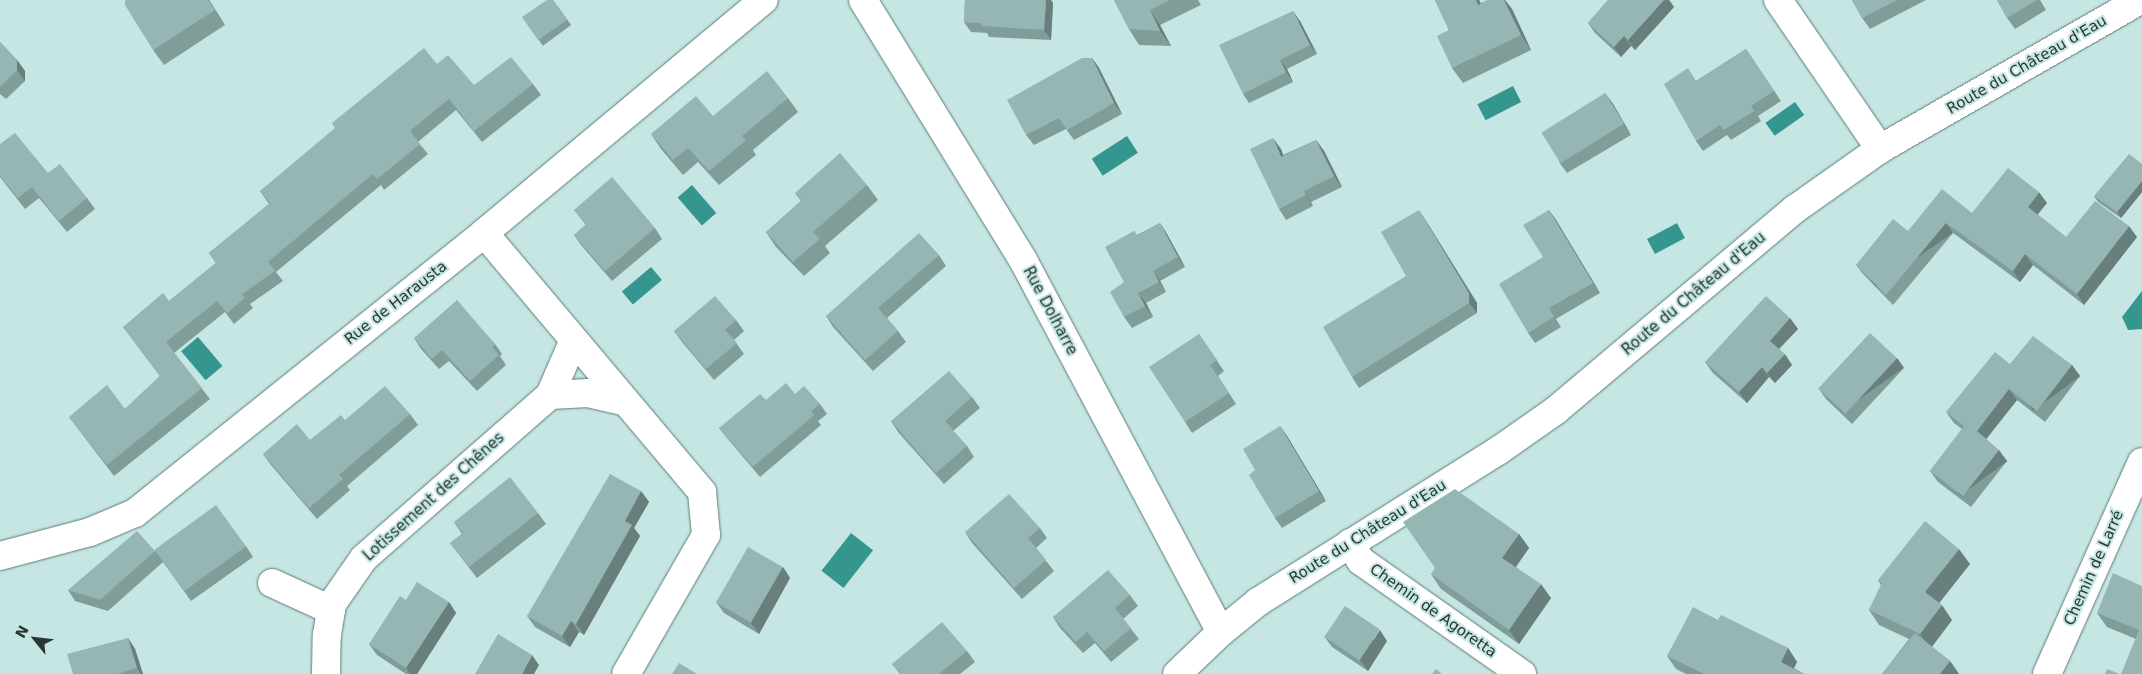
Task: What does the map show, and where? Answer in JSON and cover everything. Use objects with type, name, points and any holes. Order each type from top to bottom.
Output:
[{"type":"street","name":"Rue de Harausta","points":[[0,556],[90,532],[135,513],[484,233],[764,0]]},
{"type":"street","name":"Rue Dolharre","points":[[863,0],[1023,260],[1220,632]]},
{"type":"street","points":[[1778,0],[1880,149]]},
{"type":"street","name":"Route du Château d'Eau","points":[[1177,674],[1220,632],[1258,602],[1498,451],[1555,411],[1795,209],[1880,149],[2140,0]]},
{"type":"street","points":[[484,233],[573,342],[702,492],[706,535],[626,674]]},
{"type":"street","name":"Lotissement des Chênes","points":[[326,674],[331,610],[364,558],[550,395],[573,342]]},
{"type":"street","points":[[550,395],[588,393],[624,401]]},
{"type":"street","name":"Chemin de Larré","points":[[2047,674],[2142,462]]},
{"type":"street","name":"Chemin de Agoretta","points":[[1350,543],[1361,561],[1522,674]]},
{"type":"street","points":[[272,583],[331,610]]},
{"type":"water","points":[[1513,86],[1521,102],[1486,120],[1477,104]]},
{"type":"water","points":[[1795,102],[1804,115],[1775,136],[1766,123]]},
{"type":"water","points":[[1127,136],[1138,153],[1103,176],[1092,159]]},
{"type":"water","points":[[692,185],[716,213],[702,225],[678,197]]},
{"type":"water","points":[[1677,223],[1685,238],[1655,254],[1647,239]]},
{"type":"water","points":[[651,267],[662,280],[633,304],[622,291]]},
{"type":"water","points":[[2142,291],[2142,329],[2128,330],[2122,317]]},
{"type":"water","points":[[198,337],[222,366],[206,380],[181,351]]},
{"type":"water","points":[[851,533],[873,550],[844,588],[821,571]]},
{"type":"building","points":[[125,0],[208,0],[215,10],[153,50],[125,5]]},
{"type":"building","points":[[547,0],[553,0],[567,20],[538,40],[522,17]]},
{"type":"building","points":[[965,0],[1046,0],[1044,30],[982,26],[981,23],[964,22]]},
{"type":"building","points":[[1114,0],[1170,0],[1150,10],[1160,31],[1129,29]]},
{"type":"building","points":[[1435,0],[1476,0],[1478,5],[1488,0],[1504,0],[1521,35],[1452,68],[1437,36],[1449,30]]},
{"type":"building","points":[[1608,0],[1664,0],[1628,40],[1624,36],[1614,47],[1588,23]]},
{"type":"building","points":[[1852,0],[1897,0],[1862,18]]},
{"type":"building","points":[[1997,0],[2037,0],[2007,18]]},
{"type":"building","points":[[1293,11],[1310,45],[1280,60],[1286,72],[1243,94],[1219,45]]},
{"type":"building","points":[[0,42],[17,60],[17,70],[0,87]]},
{"type":"building","points":[[424,48],[437,64],[448,55],[474,85],[511,57],[533,84],[474,131],[449,99],[410,131],[420,144],[377,179],[373,174],[268,262],[275,271],[242,294],[245,298],[227,313],[217,301],[166,342],[202,388],[107,465],[69,417],[107,385],[125,409],[160,376],[123,327],[163,293],[169,301],[216,263],[209,253],[270,203],[260,191],[335,128],[332,123]]},
{"type":"building","points":[[1746,49],[1774,91],[1751,106],[1754,111],[1724,130],[1720,125],[1696,141],[1664,84],[1688,68],[1696,81]]},
{"type":"building","points":[[1082,58],[1092,58],[1114,103],[1067,130],[1059,118],[1026,135],[1007,100]]},
{"type":"building","points":[[767,71],[788,98],[742,136],[746,140],[709,171],[688,148],[673,160],[651,134],[696,96],[713,116]]},
{"type":"building","points":[[1605,93],[1624,124],[1560,163],[1541,133]]},
{"type":"building","points":[[15,133],[48,173],[60,164],[87,198],[59,221],[32,187],[18,198],[0,176],[0,144]]},
{"type":"building","points":[[1273,138],[1281,157],[1316,140],[1334,176],[1304,191],[1306,195],[1279,209],[1250,149]]},
{"type":"building","points":[[840,153],[867,185],[813,232],[820,239],[793,262],[766,232],[802,201],[795,193]]},
{"type":"building","points":[[2129,154],[2142,164],[2142,181],[2117,212],[2094,196]]},
{"type":"building","points":[[2008,168],[2039,192],[2028,207],[2066,237],[2095,201],[2129,226],[2077,294],[2025,254],[2013,271],[1946,223],[1886,295],[1856,265],[1893,219],[1908,231],[1942,189],[1972,213]]},
{"type":"building","points":[[612,177],[655,228],[605,271],[574,235],[586,224],[574,210]]},
{"type":"building","points":[[1419,210],[1469,293],[1469,303],[1352,377],[1323,327],[1406,276],[1381,232]]},
{"type":"building","points":[[1549,210],[1593,283],[1549,308],[1554,317],[1528,333],[1499,284],[1543,257],[1523,225]]},
{"type":"building","points":[[1160,223],[1178,257],[1153,271],[1159,282],[1138,293],[1145,306],[1124,317],[1110,292],[1124,282],[1105,247],[1134,231],[1137,236]]},
{"type":"building","points":[[919,233],[939,255],[878,308],[898,331],[865,360],[826,316]]},
{"type":"building","points":[[715,296],[736,320],[725,330],[737,343],[706,369],[674,331]]},
{"type":"building","points":[[1766,296],[1790,318],[1770,341],[1785,354],[1767,373],[1762,367],[1739,392],[1705,362]]},
{"type":"building","points":[[457,300],[495,344],[492,347],[499,355],[470,381],[442,350],[432,359],[414,338]]},
{"type":"building","points":[[1870,333],[1897,358],[1845,414],[1818,389]]},
{"type":"building","points":[[1199,334],[1217,360],[1210,365],[1229,393],[1185,422],[1149,367]]},
{"type":"building","points":[[2033,336],[2072,365],[2037,411],[2009,389],[1977,431],[1999,450],[1963,496],[1930,471],[1964,426],[1946,412],[1995,352],[2010,364]]},
{"type":"building","points":[[949,371],[972,397],[945,421],[967,446],[936,473],[891,421]]},
{"type":"building","points":[[786,383],[795,394],[804,386],[820,404],[811,411],[814,415],[753,467],[719,428],[760,394],[766,400]]},
{"type":"building","points":[[385,386],[410,414],[339,475],[343,479],[309,508],[263,454],[297,424],[310,440],[341,415],[345,420]]},
{"type":"building","points":[[1280,426],[1319,491],[1275,518],[1249,475],[1255,470],[1243,449]]},
{"type":"building","points":[[610,474],[641,491],[625,521],[632,525],[576,624],[571,621],[562,636],[527,616]]},
{"type":"building","points":[[510,477],[538,513],[469,567],[450,543],[463,533],[454,522]]},
{"type":"building","points":[[1455,489],[1519,534],[1502,558],[1541,584],[1509,630],[1431,574],[1435,568],[1403,522]]},
{"type":"building","points":[[1009,494],[1040,528],[1028,538],[1046,560],[1014,588],[965,532]]},
{"type":"building","points":[[216,505],[246,546],[184,591],[155,550]]},
{"type":"building","points":[[1925,521],[1959,549],[1925,592],[1942,605],[1920,634],[1869,610],[1882,583],[1878,580]]},
{"type":"building","points":[[137,531],[155,551],[100,600],[68,590]]},
{"type":"building","points":[[748,547],[783,567],[751,622],[716,602]]},
{"type":"building","points":[[1108,570],[1130,595],[1115,608],[1131,628],[1104,651],[1087,632],[1076,642],[1053,617]]},
{"type":"building","points":[[2113,573],[2142,586],[2142,674],[2121,674],[2139,630],[2097,613]]},
{"type":"building","points":[[417,582],[449,602],[406,668],[369,644],[400,596],[406,600]]},
{"type":"building","points":[[1345,606],[1380,629],[1359,660],[1324,637]]},
{"type":"building","points":[[1693,607],[1718,620],[1721,615],[1788,648],[1781,662],[1804,674],[1704,674],[1667,656]]},
{"type":"building","points":[[942,622],[967,651],[939,674],[901,674],[892,664]]},
{"type":"building","points":[[1915,633],[1950,661],[1940,674],[1882,674]]},
{"type":"building","points":[[498,634],[532,655],[522,674],[475,674]]},
{"type":"building","points":[[128,638],[137,668],[117,674],[73,674],[67,654]]},
{"type":"building","points":[[679,663],[697,674],[672,674]]},
{"type":"building","points":[[1436,669],[1442,674],[1432,674]]},
{"type":"building","points":[[2107,669],[2120,674],[2105,674]]}]
